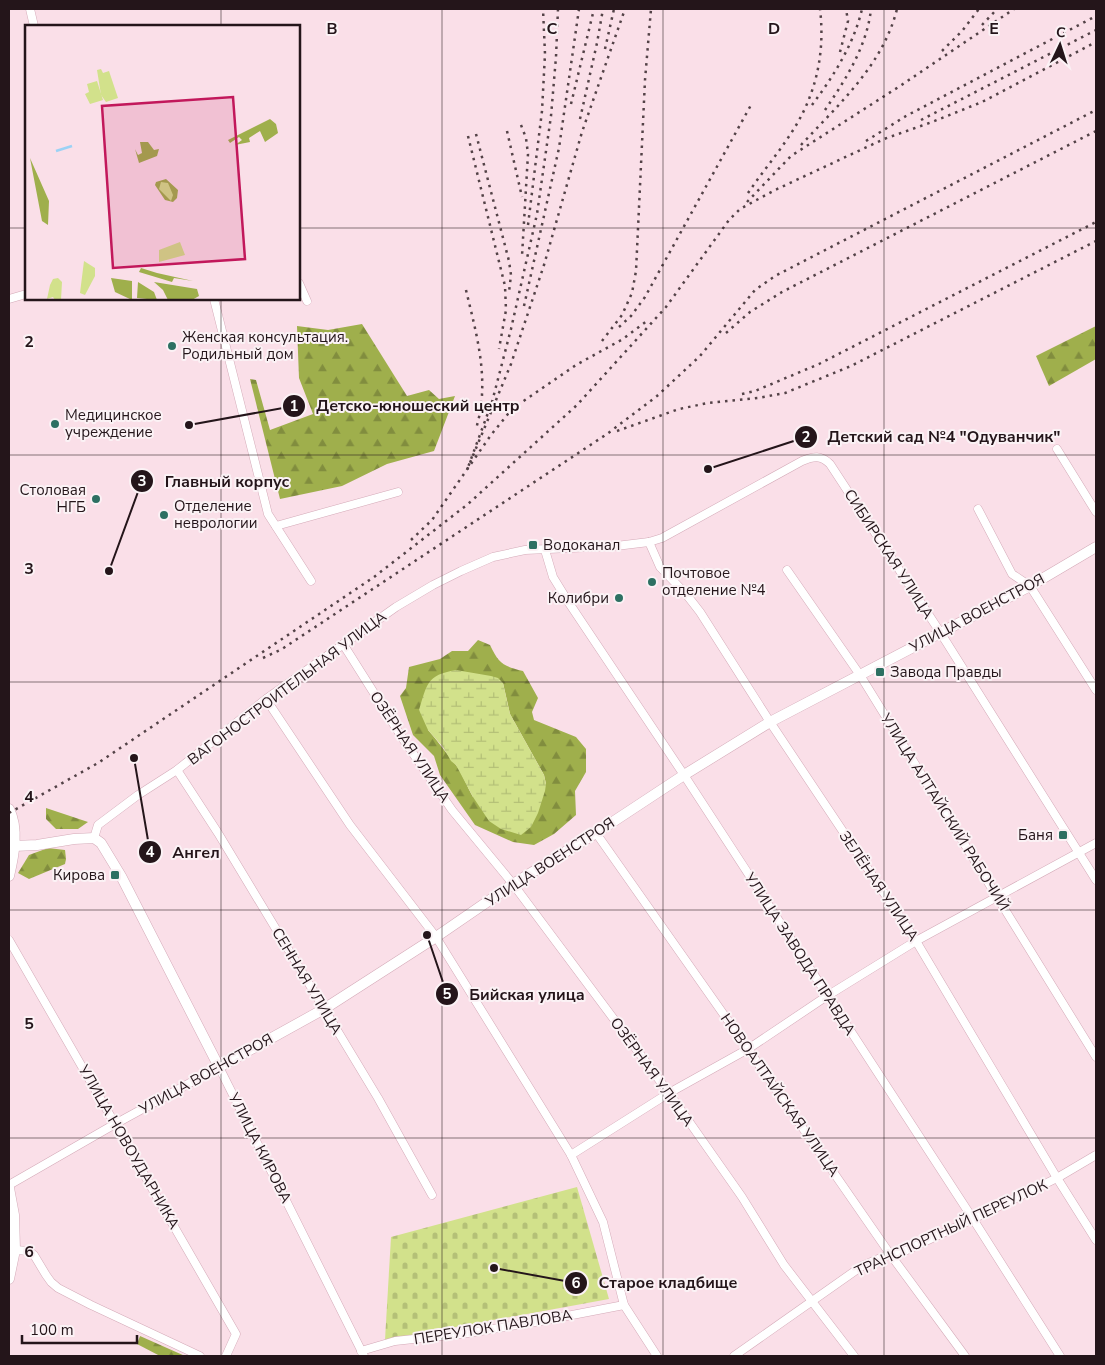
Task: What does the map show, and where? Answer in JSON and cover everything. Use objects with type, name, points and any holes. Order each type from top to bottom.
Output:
[{"type":"street","points":[[30,9],[34,25]]},
{"type":"street","points":[[300,285],[307,301]]},
{"type":"street","points":[[9,299],[25,294]]},
{"type":"street","points":[[214,300],[268,514],[311,581]]},
{"type":"street","points":[[1057,449],[1096,512]]},
{"type":"street","name":"ВАГОНОСТРОИТЕЛЬНАЯ УЛИЦА","points":[[94,838],[98,825],[138,795],[177,770],[266,699],[396,607],[461,571],[493,557],[525,550],[616,546],[649,542],[662,538],[802,461],[814,457],[823,458]]},
{"type":"street","name":"СИБИРСКАЯ УЛИЦА","points":[[823,458],[830,464],[940,632],[1096,880]]},
{"type":"street","points":[[276,526],[398,492]]},
{"type":"street","points":[[978,509],[1012,574],[1030,586],[1096,690]]},
{"type":"street","name":"ЗЕЛЁНАЯ УЛИЦА","points":[[649,542],[660,567],[700,612],[770,722],[916,941],[1056,1178],[1096,1240]]},
{"type":"street","name":"УЛИЦА ВОЕНСТРОЯ","points":[[9,1186],[115,1124],[324,1009],[436,937],[513,884],[770,722],[1030,586],[1096,547]]},
{"type":"street","name":"УЛИЦА ЗАВОДА ПРАВДА","points":[[545,550],[554,577],[569,603],[684,775],[1060,1356]]},
{"type":"street","name":"УЛИЦА АЛТАЙСКИЙ РАБОЧИЙ","points":[[787,570],[860,675],[1096,1057]]},
{"type":"street","name":"ОЗЁРНАЯ УЛИЦА","points":[[343,644],[403,739],[452,810],[513,884],[668,1093],[742,1197],[784,1265],[854,1356]]},
{"type":"street","points":[[266,699],[350,825],[436,937],[571,1155],[603,1222],[624,1305],[657,1356]]},
{"type":"street","name":"СЕННАЯ УЛИЦА","points":[[177,770],[218,833],[378,1098],[432,1195]]},
{"type":"street","points":[[9,809],[14,829],[14,846],[9,876]]},
{"type":"street","name":"НОВОАЛТАЙСКАЯ УЛИЦА","points":[[596,833],[890,1254],[965,1356]]},
{"type":"street","points":[[14,846],[94,838]]},
{"type":"street","name":"УЛИЦА КИРОВА","points":[[94,838],[101,843],[121,876],[363,1354]]},
{"type":"street","points":[[571,1155],[668,1093],[748,1049],[827,996],[916,941],[1096,843]]},
{"type":"street","name":"УЛИЦА НОВОУДАРНИКА","points":[[9,940],[236,1334],[226,1356]]},
{"type":"street","name":"ТРАНСПОРТНЫЙ ПЕРЕУЛОК","points":[[734,1356],[862,1266],[890,1254],[904,1251],[973,1219],[1056,1178],[1096,1155]]},
{"type":"street","points":[[9,1186],[14,1215],[15,1250],[9,1279]]},
{"type":"street","points":[[15,1250],[34,1255],[51,1282],[58,1288],[90,1305],[200,1356]]},
{"type":"street","name":"ПЕРЕУЛОК ПАВЛОВА","points":[[363,1354],[395,1341],[469,1333],[542,1322],[624,1305]]},
{"type":"green space","points":[[362,324],[407,396],[429,390],[439,399],[455,396],[434,451],[387,464],[342,486],[280,499],[250,379],[256,380],[270,430],[313,414],[299,378],[297,326],[328,330]]},
{"type":"green space","points":[[1096,326],[1096,359],[1049,386],[1036,356]]},
{"type":"green space","points":[[478,640],[490,645],[502,663],[523,671],[538,698],[532,712],[534,720],[576,737],[586,749],[586,772],[575,791],[576,815],[554,834],[534,845],[513,842],[475,825],[440,775],[434,756],[413,735],[400,696],[406,688],[409,667],[440,659],[452,651],[468,651]],"holes":[[[503,683],[510,714],[544,775],[546,784],[473,797],[458,769],[428,730]]]},
{"type":"green space","points":[[456,670],[491,676],[498,678],[503,683],[510,714],[544,775],[545,791],[538,813],[531,827],[521,835],[501,829],[489,821],[473,797],[456,765],[428,730],[419,710],[429,682],[439,675]]},
{"type":"green space","points":[[46,808],[88,822],[78,829],[56,829],[46,819]]},
{"type":"green space","points":[[48,848],[65,850],[65,864],[29,879],[18,873],[29,855]]},
{"type":"green space","points":[[577,1187],[609,1299],[385,1340],[391,1237]]},
{"type":"green space","points":[[140,1336],[185,1356],[160,1356],[137,1344]]},
{"type":"railway","points":[[528,225],[542,111],[545,54],[543,9]]},
{"type":"railway","points":[[558,9],[551,116],[537,214],[492,402],[467,470],[511,364],[544,265],[582,132],[625,9]]},
{"type":"railway","points":[[524,306],[559,148],[579,9]]},
{"type":"railway","points":[[571,104],[594,9]]},
{"type":"railway","points":[[580,119],[603,9]]},
{"type":"railway","points":[[605,49],[614,9]]},
{"type":"railway","points":[[602,341],[622,315],[632,293],[636,271],[645,80],[651,9]]},
{"type":"railway","points":[[748,193],[790,136],[809,99],[818,70],[820,55],[820,9]]},
{"type":"railway","points":[[840,52],[848,21],[846,9]]},
{"type":"railway","points":[[812,105],[842,60],[854,35],[862,9]]},
{"type":"railway","points":[[825,110],[848,74],[860,49],[869,23],[871,9]]},
{"type":"railway","points":[[801,145],[858,83],[881,48],[897,9]]},
{"type":"railway","points":[[942,51],[962,31],[979,9]]},
{"type":"railway","points":[[982,25],[997,9]]},
{"type":"railway","points":[[747,202],[791,156],[900,86],[1014,9]]},
{"type":"railway","points":[[866,141],[906,116],[1096,16]]},
{"type":"railway","points":[[921,120],[1096,30]]},
{"type":"railway","points":[[9,813],[98,763],[374,577],[468,504],[577,405],[666,307],[729,220],[740,209],[775,190],[884,139],[982,102],[1096,42]]},
{"type":"railway","points":[[619,327],[631,316],[645,297],[751,105]]},
{"type":"railway","points":[[263,658],[282,649],[607,434],[657,396],[700,356],[755,290],[775,276],[1096,110]]},
{"type":"railway","points":[[521,125],[526,138],[528,154],[522,256]]},
{"type":"railway","points":[[507,131],[522,197]]},
{"type":"railway","points":[[726,333],[750,312],[782,292],[1096,131]]},
{"type":"railway","points":[[476,134],[509,261],[511,275],[509,292]]},
{"type":"railway","points":[[468,136],[505,286],[506,310],[499,349]]},
{"type":"railway","points":[[742,394],[755,391],[819,364],[1096,222]]},
{"type":"railway","points":[[617,431],[679,409],[708,403],[785,393],[851,366],[1096,241]]},
{"type":"railway","points":[[466,290],[478,342],[482,381],[481,403],[476,429]]},
{"type":"railway","points":[[411,540],[432,520],[491,435],[512,409],[576,365],[623,339],[647,321]]},
{"type":"place","name":"Женская консультация. Родильный дом","points":[[172,346]]},
{"type":"place","name":"Медицинское учреждение","points":[[55,424]]},
{"type":"place","name":"Детско-юношеский центр","points":[[189,425]]},
{"type":"place","name":"Детский сад №4 \"Одуванчик\"","points":[[708,469]]},
{"type":"place","name":"Столовая НГБ","points":[[96,499]]},
{"type":"place","name":"Отделение неврологии","points":[[164,515]]},
{"type":"place","name":"Водоканал","points":[[533,545]]},
{"type":"place","name":"Главный корпус","points":[[109,571]]},
{"type":"place","name":"Почтовое отделение №4","points":[[652,582]]},
{"type":"place","name":"Колибри","points":[[619,598]]},
{"type":"place","name":"Завода Правды","points":[[880,672]]},
{"type":"place","name":"Ангел","points":[[134,758]]},
{"type":"place","name":"Баня","points":[[1063,835]]},
{"type":"place","name":"Кирова","points":[[115,875]]},
{"type":"place","name":"Бийская улица","points":[[427,935]]},
{"type":"place","name":"Старое кладбище","points":[[494,1268]]}]
